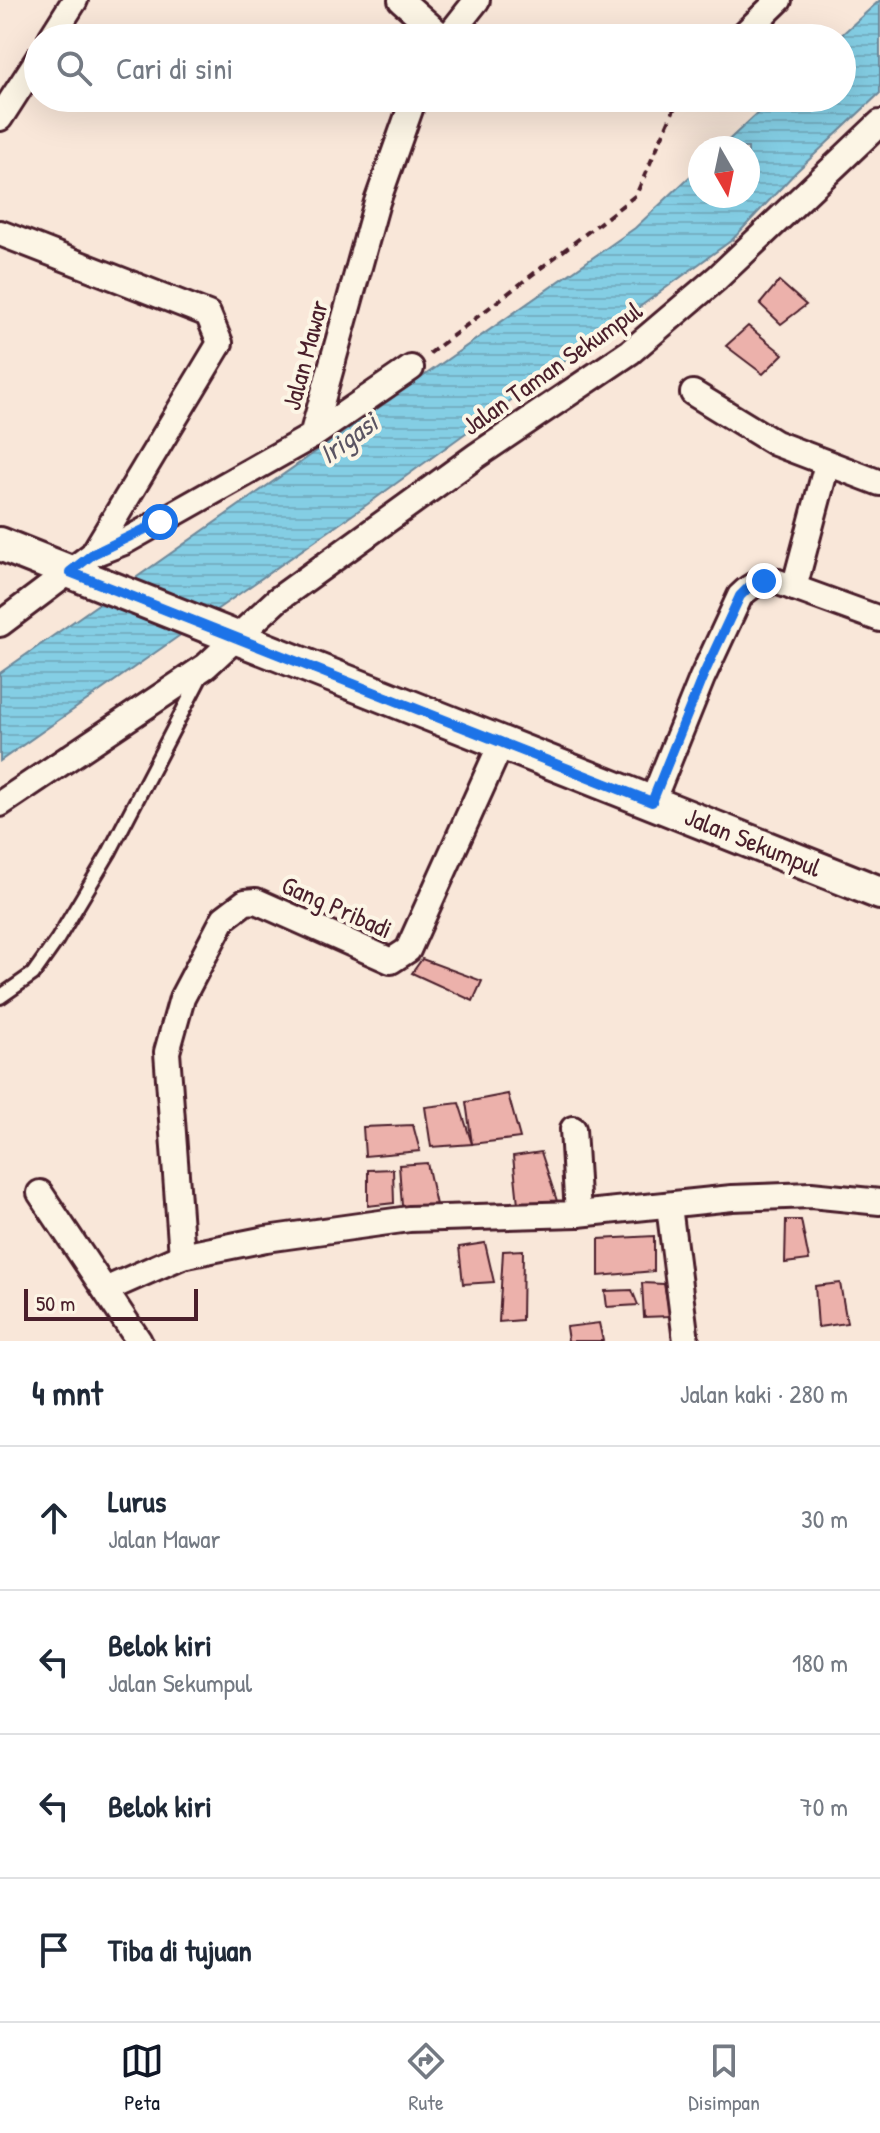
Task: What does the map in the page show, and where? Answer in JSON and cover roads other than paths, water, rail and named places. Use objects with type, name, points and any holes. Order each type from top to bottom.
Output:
[{"type":"main road","name":"Jalan Sekumpul","points":[[0,544],[81,563],[106,584],[880,893]]},
{"type":"street","points":[[60,24],[75,0]]},
{"type":"street","points":[[401,0],[429,24]]},
{"type":"street","points":[[457,24],[477,0]]},
{"type":"street","points":[[754,24],[779,0]]},
{"type":"street","points":[[0,118],[11,80]]},
{"type":"street","name":"Jalan Mawar","points":[[81,563],[312,436],[377,202],[409,112]]},
{"type":"street","name":"Jalan Taman Sekumpul","points":[[0,804],[206,666],[240,638],[277,600],[476,456],[630,352],[717,278],[880,123]]},
{"type":"street","points":[[0,233],[208,314],[220,343],[81,563],[0,624]]},
{"type":"street","points":[[312,436],[411,368]]},
{"type":"street","points":[[693,393],[775,443],[880,483]]},
{"type":"street","points":[[794,588],[827,464]]},
{"type":"street","points":[[652,802],[702,678],[740,596],[750,586],[764,581],[794,588],[880,619]]},
{"type":"street","name":"Gang Pribadi","points":[[182,1256],[167,1052],[182,998],[224,918],[245,902],[256,901],[391,961],[398,958],[408,950],[502,742]]},
{"type":"street","points":[[573,1129],[578,1214]]},
{"type":"street","points":[[40,1193],[139,1341]]},
{"type":"street","points":[[105,1290],[182,1256],[266,1239],[409,1219],[578,1214],[732,1198],[811,1195],[880,1202]]},
{"type":"street","points":[[669,1206],[686,1341]]},
{"type":"lane","points":[[0,997],[33,974],[57,940],[109,853],[206,666]]},
{"type":"water","name":"Irigasi","points":[[880,0],[880,93],[796,172],[732,240],[365,506],[0,761],[0,673],[635,228],[688,178],[688,208],[760,208],[760,136],[733,136],[759,112],[856,112],[856,24],[853,24]]}]
